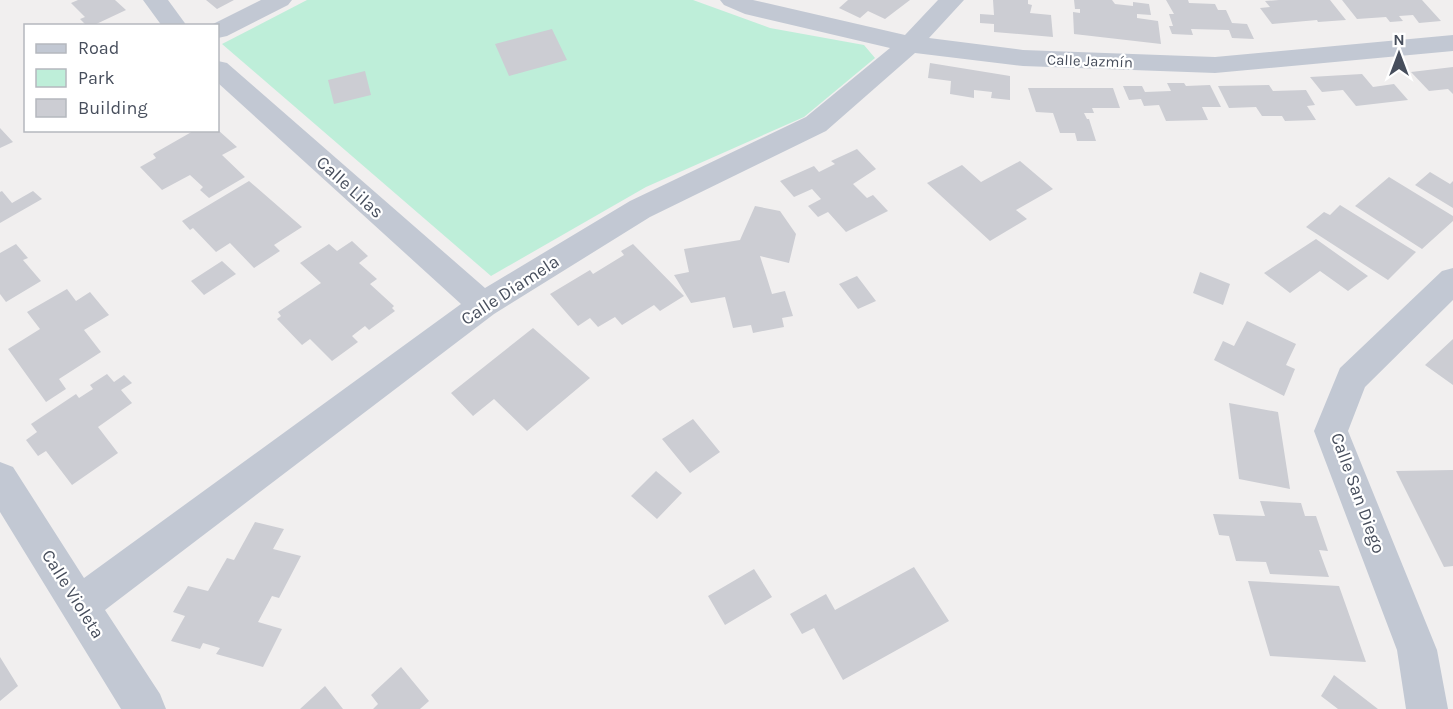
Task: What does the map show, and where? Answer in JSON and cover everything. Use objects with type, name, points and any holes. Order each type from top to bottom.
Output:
[{"type":"street","points":[[155,0],[173,24]]},
{"type":"street","points":[[219,30],[279,0]]},
{"type":"street","name":"Calle Jazmín","points":[[732,0],[754,9],[910,44],[1023,58],[1215,65],[1453,43]]},
{"type":"street","name":"Calle Diamela","points":[[81,604],[483,304],[640,209],[816,124],[910,44],[952,0]]},
{"type":"street","name":"Calle Lilas","points":[[219,70],[483,304]]},
{"type":"street","name":"Calle San Diego","points":[[1427,709],[1417,650],[1331,431],[1352,378],[1452,283]]},
{"type":"street","name":"Calle Violeta","points":[[0,479],[81,604],[145,709]]},
{"type":"green space","points":[[307,0],[693,0],[770,28],[864,45],[875,58],[804,117],[646,187],[491,276],[222,44]]},
{"type":"building","points":[[78,0],[115,0],[126,10],[96,24],[85,24],[80,19],[85,17],[71,3]]},
{"type":"building","points":[[206,0],[234,0],[217,9]]},
{"type":"building","points":[[848,0],[910,0],[885,19],[868,11],[860,18],[839,8]]},
{"type":"building","points":[[993,0],[1028,0],[1028,4],[1032,5],[1030,13],[1051,15],[1053,37],[994,32],[994,24],[980,23],[980,14],[994,15]]},
{"type":"building","points":[[1074,0],[1112,0],[1115,4],[1133,6],[1133,2],[1149,4],[1151,15],[1137,14],[1137,18],[1158,21],[1161,44],[1074,34],[1073,12],[1080,13],[1080,9],[1075,9]]},
{"type":"building","points":[[1166,0],[1215,4],[1218,10],[1226,10],[1232,23],[1247,24],[1254,39],[1232,38],[1229,30],[1191,29],[1193,35],[1172,34],[1169,26],[1173,26],[1169,14],[1174,14]]},
{"type":"building","points":[[1330,0],[1346,20],[1272,24],[1260,8],[1270,7],[1265,1]]},
{"type":"building","points":[[1342,0],[1422,0],[1441,21],[1419,23],[1413,15],[1399,16],[1403,21],[1390,22],[1386,17],[1357,19]]},
{"type":"building","points":[[552,29],[567,60],[509,76],[495,44]]},
{"type":"building","points":[[930,63],[1010,76],[1010,100],[991,98],[992,92],[974,90],[974,98],[950,94],[951,81],[928,78]]},
{"type":"building","points":[[1453,67],[1453,94],[1448,89],[1429,91],[1411,72]]},
{"type":"building","points":[[365,71],[371,95],[334,104],[328,80]]},
{"type":"building","points":[[1362,74],[1373,87],[1394,84],[1408,100],[1356,106],[1343,90],[1322,92],[1310,77]]},
{"type":"building","points":[[1167,83],[1184,83],[1186,86],[1210,85],[1221,107],[1202,107],[1208,120],[1166,121],[1159,105],[1144,106],[1141,99],[1129,100],[1123,86],[1142,86],[1145,92],[1171,91]]},
{"type":"building","points":[[1269,85],[1273,91],[1306,90],[1315,105],[1307,106],[1316,120],[1285,121],[1282,116],[1262,116],[1256,107],[1229,108],[1218,86]]},
{"type":"building","points":[[1028,88],[1113,88],[1120,108],[1092,108],[1094,113],[1084,113],[1089,119],[1096,141],[1077,141],[1075,133],[1060,133],[1053,113],[1036,112]]},
{"type":"building","points":[[0,128],[13,142],[0,148]]},
{"type":"building","points":[[219,131],[237,147],[222,155],[245,177],[209,198],[200,190],[203,187],[190,175],[162,190],[140,167],[156,158],[153,154],[192,132]]},
{"type":"building","points":[[857,149],[876,169],[853,184],[867,198],[873,195],[888,211],[846,232],[828,212],[818,217],[808,206],[821,199],[812,189],[794,197],[780,181],[814,166],[819,172],[835,164],[831,161]]},
{"type":"building","points":[[1020,161],[1053,189],[1016,210],[1027,219],[990,241],[927,183],[962,165],[981,182]]},
{"type":"building","points":[[1430,172],[1450,184],[1453,181],[1453,208],[1415,185]]},
{"type":"building","points":[[1389,177],[1453,216],[1453,221],[1422,249],[1355,206]]},
{"type":"building","points":[[249,181],[302,227],[274,245],[280,251],[254,268],[230,243],[216,252],[193,228],[190,230],[182,221]]},
{"type":"building","points":[[2,191],[12,203],[33,191],[42,199],[0,223],[0,192]]},
{"type":"building","points":[[1340,205],[1416,252],[1388,280],[1306,227],[1324,212],[1330,215]]},
{"type":"building","points":[[755,206],[780,211],[796,234],[789,263],[760,256],[772,294],[785,291],[793,316],[782,318],[784,327],[753,333],[751,325],[733,328],[725,297],[691,303],[674,275],[689,272],[684,249],[740,240]]},
{"type":"building","points":[[1316,239],[1368,276],[1348,291],[1320,271],[1290,293],[1264,273]]},
{"type":"building","points":[[352,241],[368,256],[359,263],[377,279],[370,284],[394,306],[392,308],[395,311],[369,330],[365,326],[352,336],[358,342],[332,361],[310,339],[302,345],[277,319],[281,316],[278,312],[321,283],[300,263],[329,244],[337,251]]},
{"type":"building","points":[[16,244],[28,258],[23,260],[41,281],[6,302],[0,294],[0,253]]},
{"type":"building","points":[[633,244],[684,296],[660,311],[654,305],[622,325],[615,317],[598,327],[590,318],[578,326],[550,294],[590,270],[593,274],[624,255],[621,251]]},
{"type":"building","points":[[222,261],[236,274],[204,295],[191,281]]},
{"type":"building","points":[[1200,272],[1230,284],[1223,305],[1193,293]]},
{"type":"building","points":[[857,276],[876,301],[858,309],[839,284]]},
{"type":"building","points":[[67,289],[76,301],[90,292],[109,315],[84,330],[101,352],[59,379],[66,389],[46,402],[8,349],[40,329],[27,312]]},
{"type":"building","points":[[1247,321],[1296,344],[1286,365],[1295,369],[1284,396],[1214,360],[1223,341],[1234,346]]},
{"type":"building","points":[[533,328],[590,378],[527,431],[494,399],[473,416],[451,393]]},
{"type":"building","points":[[1453,339],[1453,385],[1425,365]]},
{"type":"building","points":[[107,374],[114,382],[124,375],[132,383],[121,390],[132,403],[98,427],[118,453],[72,485],[46,451],[38,456],[26,440],[37,432],[31,424],[76,394],[79,398],[93,389],[90,385]]},
{"type":"building","points":[[1229,403],[1278,412],[1290,489],[1239,479]]},
{"type":"building","points":[[693,419],[720,452],[690,473],[662,439]]},
{"type":"building","points":[[1453,470],[1453,566],[1444,567],[1396,471]]},
{"type":"building","points":[[656,471],[682,493],[657,519],[631,496]]},
{"type":"building","points":[[1260,501],[1301,503],[1305,516],[1316,516],[1328,551],[1319,550],[1329,577],[1270,574],[1266,562],[1236,561],[1229,536],[1219,535],[1213,514],[1265,516]]},
{"type":"building","points":[[255,522],[284,529],[273,549],[301,556],[279,598],[272,596],[258,622],[282,629],[263,667],[216,654],[220,648],[203,643],[200,649],[171,641],[185,616],[173,612],[188,586],[208,591],[227,558],[234,560]]},
{"type":"building","points":[[914,567],[949,621],[843,680],[814,628],[802,634],[790,614],[826,594],[835,610]]},
{"type":"building","points":[[754,569],[772,597],[725,625],[708,596]]},
{"type":"building","points":[[1248,581],[1339,586],[1366,662],[1270,656]]},
{"type":"building","points":[[0,657],[18,686],[0,701]]},
{"type":"building","points":[[401,667],[429,701],[420,709],[373,709],[378,704],[371,695]]},
{"type":"building","points":[[1334,675],[1378,709],[1338,709],[1321,696]]},
{"type":"building","points":[[325,686],[343,709],[300,709]]}]
